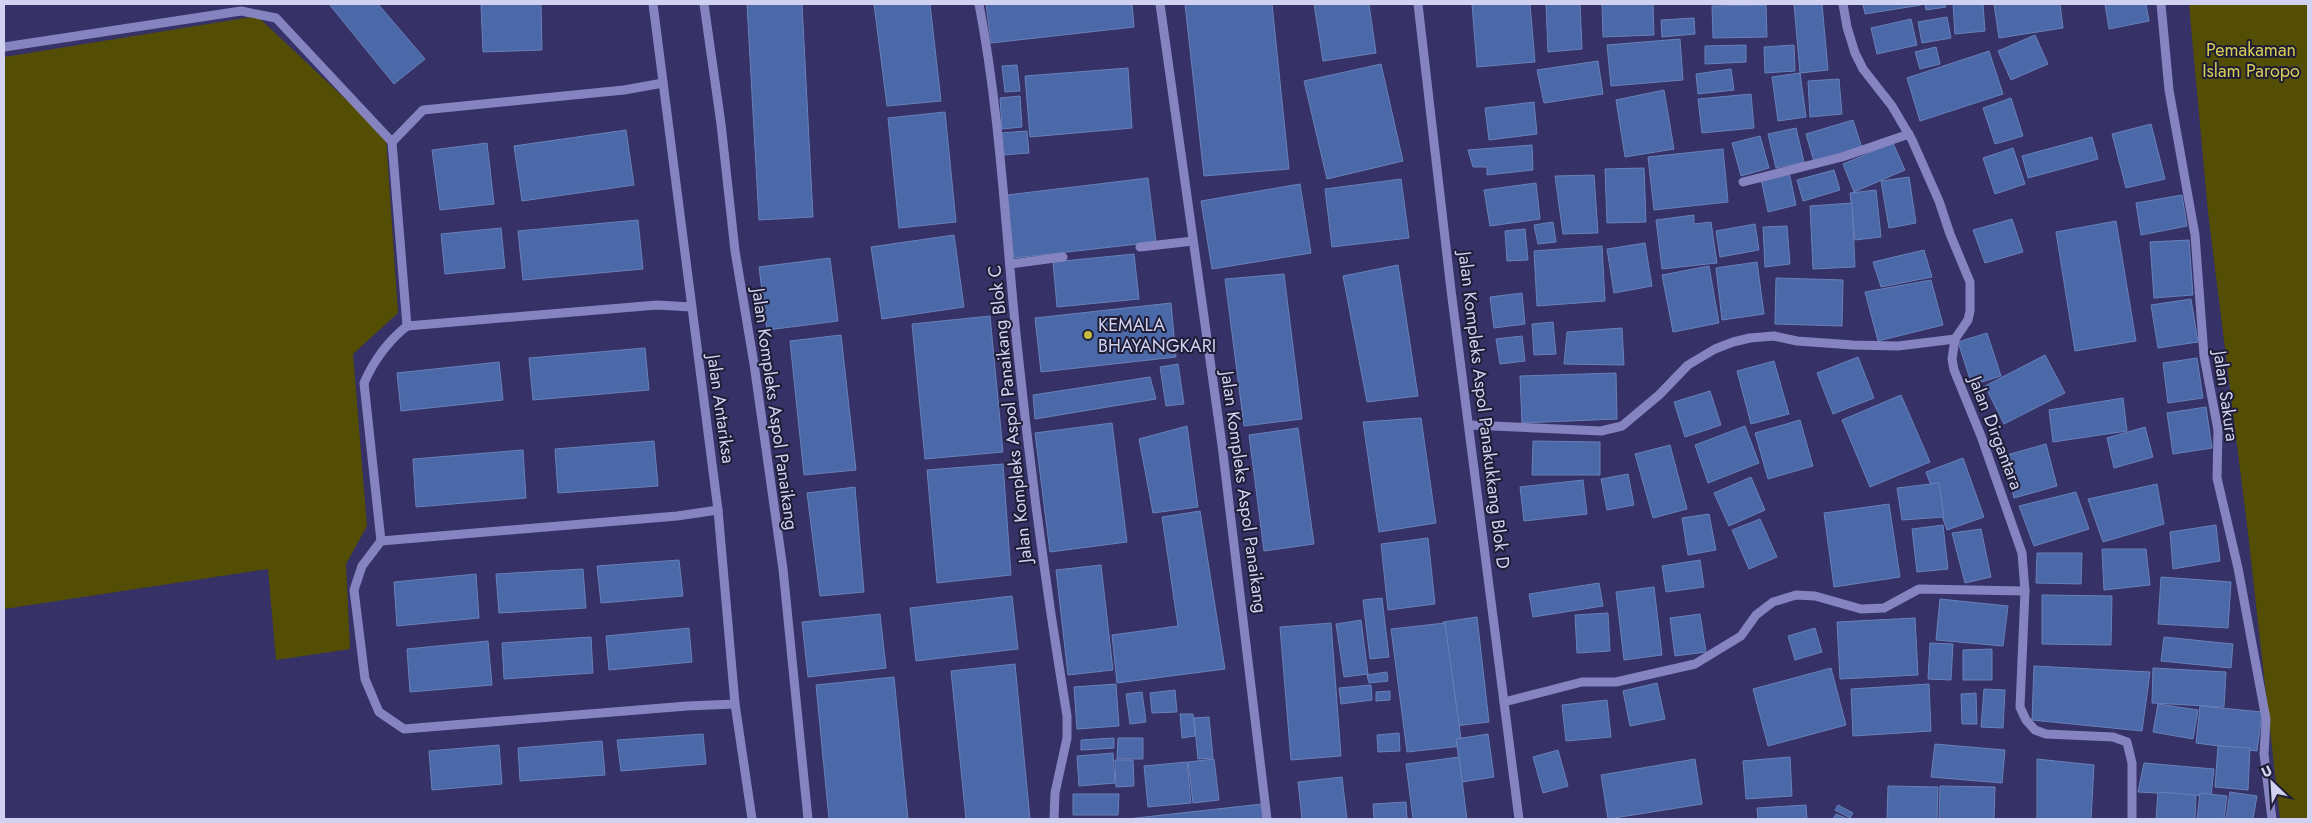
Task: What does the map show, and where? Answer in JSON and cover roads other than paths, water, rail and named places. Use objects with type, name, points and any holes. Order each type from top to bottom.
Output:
[{"type":"street","name":"Jalan Antariksa","points":[[654,4],[718,510],[735,704],[752,819]]},
{"type":"street","name":"Jalan Kompleks Aspol Panaikang","points":[[704,4],[721,124],[735,251],[754,364],[782,570],[808,819]]},
{"type":"street","name":"Jalan Kompleks Aspol Panaikang Blok C","points":[[980,4],[989,54],[1004,189],[1016,334],[1044,578],[1067,716],[1067,738],[1055,793],[1054,819]]},
{"type":"street","name":"Jalan Kompleks Aspol Panaikang","points":[[1160,4],[1246,629],[1267,819]]},
{"type":"street","name":"Jalan Kompleks Aspol Panakukkang Blok D","points":[[1418,4],[1451,290],[1470,425],[1519,819]]},
{"type":"street","name":"Jalan Dirgantara","points":[[1844,4],[1847,27],[1863,69],[1892,106],[1909,134],[1939,201],[1950,234],[1970,282],[1970,311],[1968,320],[1955,339],[1952,359],[1954,370],[2016,532],[2022,554],[2025,591],[2020,706],[2026,720],[2035,730],[2046,734],[2113,737],[2127,742],[2132,763],[2132,819]]},
{"type":"street","name":"Jalan Sakura","points":[[2161,4],[2169,90],[2195,235],[2204,356],[2218,430],[2217,478],[2238,568],[2266,719],[2264,754],[2272,819]]},
{"type":"street","points":[[4,47],[240,7],[276,18],[392,142],[407,326]]},
{"type":"street","points":[[392,142],[423,110],[624,90],[663,83]]},
{"type":"street","points":[[1742,182],[1842,157],[1909,134]]},
{"type":"street","points":[[1140,247],[1193,241]]},
{"type":"street","points":[[1010,264],[1063,257]]},
{"type":"street","points":[[691,307],[657,305],[407,326],[392,338],[372,364],[364,383],[381,541],[362,566],[354,590],[365,679],[379,712],[404,729],[687,706],[735,704]]},
{"type":"street","points":[[1470,425],[1600,431],[1616,428],[1659,395],[1688,365],[1715,349],[1750,338],[1774,336],[1797,341],[1853,346],[1898,346],[1955,339]]},
{"type":"street","points":[[381,541],[677,516],[718,510]]},
{"type":"street","points":[[1504,702],[1582,682],[1616,682],[1695,664],[1741,636],[1756,615],[1773,602],[1796,595],[1815,596],[1861,609],[1884,608],[1919,589],[2025,591]]},
{"type":"place","name":"KEMALA BHAYANGKARI","points":[[1088,335]]},
{"type":"park label","name":"Pemakaman Islam Paropo","points":[[2251,60]]}]
